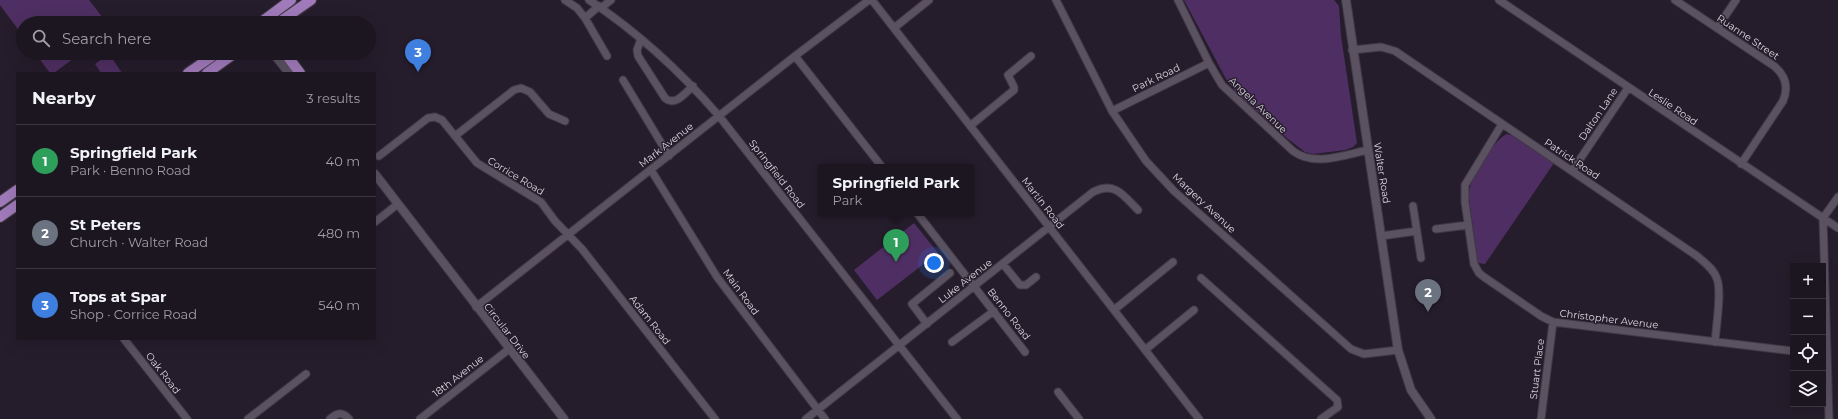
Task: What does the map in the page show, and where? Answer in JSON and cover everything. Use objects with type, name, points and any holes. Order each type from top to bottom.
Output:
[{"type":"main road","points":[[288,16],[311,0]]},
{"type":"main road","points":[[269,16],[287,1]]},
{"type":"main road","points":[[294,16],[300,8]]},
{"type":"main road","points":[[189,72],[207,60]]},
{"type":"main road","points":[[208,72],[226,60]]},
{"type":"main road","points":[[290,60],[299,72]]},
{"type":"main road","points":[[0,202],[16,193]]},
{"type":"main road","points":[[0,217],[16,207]]},
{"type":"street","points":[[565,0],[577,8],[585,18],[607,56]]},
{"type":"street","name":"Springfield Road","points":[[590,0],[665,58],[693,86],[719,116],[957,419]]},
{"type":"street","points":[[585,18],[611,0]]},
{"type":"street","name":"Martin Road","points":[[871,0],[1200,419]]},
{"type":"street","name":"Mark Avenue","points":[[476,307],[795,56],[871,0]]},
{"type":"street","points":[[894,28],[929,0]]},
{"type":"street","name":"Margery Avenue","points":[[1056,0],[1112,112],[1146,161],[1174,191],[1351,349],[1364,354],[1398,350]]},
{"type":"street","name":"Angela Avenue","points":[[1178,0],[1209,63],[1222,85],[1232,96],[1299,156],[1316,160],[1368,150]]},
{"type":"street","name":"Walter Road","points":[[1346,0],[1352,50],[1398,350],[1411,390],[1431,419]]},
{"type":"street","name":"Leslie Road","points":[[1499,0],[1838,228]]},
{"type":"street","name":"Ruanne Street","points":[[1675,0],[1780,72],[1787,86],[1783,101],[1741,164]]},
{"type":"street","points":[[1717,28],[1736,0]]},
{"type":"street","points":[[641,39],[637,50],[638,56],[665,98],[672,101],[676,100],[693,86]]},
{"type":"street","name":"Patrick Road","points":[[1352,50],[1381,47],[1395,51],[1707,264],[1717,279],[1719,288],[1715,342]]},
{"type":"street","points":[[795,56],[880,164]]},
{"type":"street","points":[[970,126],[1014,90],[1008,75],[1032,56]]},
{"type":"street","points":[[279,60],[288,72]]},
{"type":"street","points":[[287,60],[296,72]]},
{"type":"street","name":"Park Road","points":[[1112,112],[1209,63]]},
{"type":"street","points":[[622,80],[669,156]]},
{"type":"street","points":[[455,136],[519,88],[530,92],[549,114],[565,121]]},
{"type":"street","name":"Dalton Lane","points":[[1572,171],[1628,88]]},
{"type":"street","name":"Corrice Road","points":[[379,156],[431,118],[442,120],[481,166],[537,199],[568,234]]},
{"type":"street","name":"Christopher Avenue","points":[[1502,124],[1465,186],[1464,193],[1474,264],[1479,273],[1541,316],[1553,322],[1790,351]]},
{"type":"street","name":"Main Road","points":[[651,170],[717,277],[826,419]]},
{"type":"street","name":"Circular Drive","points":[[376,175],[476,307],[564,419]]},
{"type":"street","name":"Circular Drive","points":[[376,184],[429,250],[436,254]]},
{"type":"street","name":"Luke Avenue","points":[[806,419],[1093,192],[1107,187],[1121,193],[1138,210]]},
{"type":"street","points":[[1825,335],[1824,218],[1838,197]]},
{"type":"street","points":[[1413,206],[1421,258]]},
{"type":"street","points":[[376,221],[394,207]]},
{"type":"street","name":"Benno Road","points":[[919,216],[1025,352]]},
{"type":"street","points":[[1436,229],[1468,225]]},
{"type":"street","points":[[1381,236],[1417,231]]},
{"type":"street","name":"Adam Road","points":[[568,234],[582,249],[715,419]]},
{"type":"street","points":[[1114,310],[1173,262]]},
{"type":"street","points":[[1003,264],[1020,285],[1026,286],[1036,277]]},
{"type":"street","points":[[927,324],[912,304],[950,273]]},
{"type":"street","points":[[1201,278],[1337,400],[1338,407],[1321,419]]},
{"type":"street","points":[[1145,350],[1194,310]]},
{"type":"street","points":[[952,342],[994,311]]},
{"type":"street","name":"Stuart Place","points":[[1541,419],[1553,322]]},
{"type":"street","name":"Oak Road","points":[[125,340],[187,419]]},
{"type":"street","name":"18th Avenue","points":[[420,419],[509,349]]},
{"type":"street","points":[[1826,371],[1829,419]]},
{"type":"street","points":[[248,419],[306,374]]},
{"type":"street","points":[[1058,392],[1079,419]]},
{"type":"street","points":[[330,419],[339,413],[342,413],[349,419]]},
{"type":"shaded area","points":[[0,0],[89,0],[102,16],[16,16],[16,27],[0,5]]},
{"type":"shaded area","points":[[1184,0],[1334,0],[1339,6],[1341,36],[1357,143],[1353,147],[1345,150],[1313,154],[1305,152],[1288,139],[1237,93],[1226,79]]},
{"type":"shaded area","points":[[40,60],[72,60],[55,72],[49,72]]},
{"type":"shaded area","points":[[101,60],[113,60],[121,72],[100,72],[95,64]]},
{"type":"shaded area","points":[[1507,134],[1511,135],[1554,163],[1485,264],[1478,263],[1469,199],[1470,187],[1474,175],[1487,154],[1503,136]]},
{"type":"shaded area","points":[[914,223],[938,253],[877,300],[854,270]]},
{"type":"place","name":"Tops at Spar","points":[[418,72]]},
{"type":"place","name":"Springfield Park","points":[[896,262]]},
{"type":"place","name":"St Peters","points":[[1428,312]]}]
